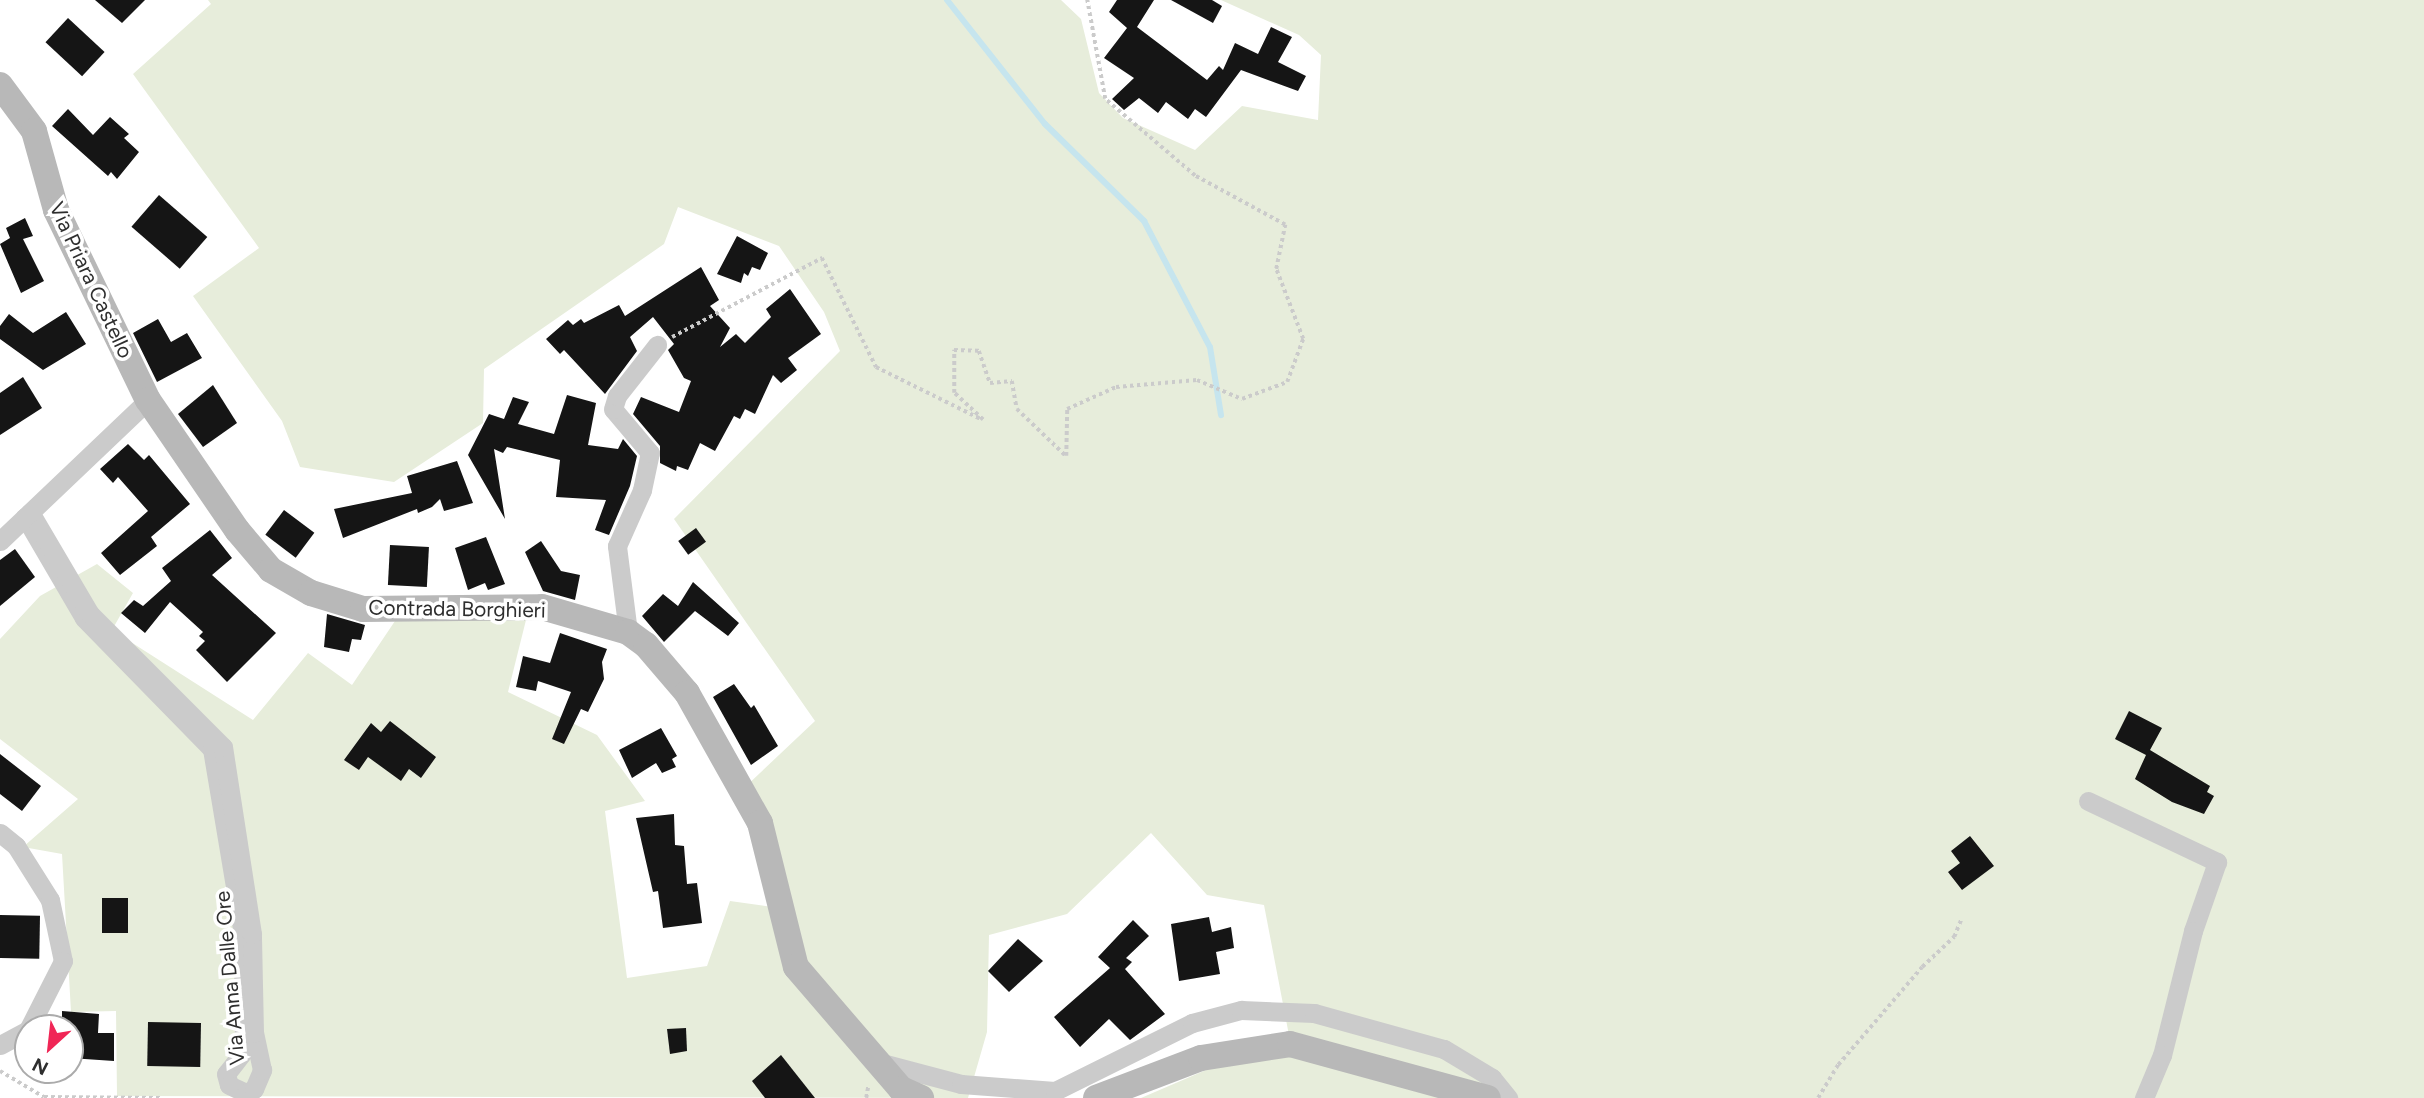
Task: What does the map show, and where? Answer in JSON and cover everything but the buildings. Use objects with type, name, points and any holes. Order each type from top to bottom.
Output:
[{"type":"street","name":"Via Priara Castello","points":[[0,85],[34,131],[56,210],[148,400]]},
{"type":"street","points":[[628,632],[618,547],[642,490],[650,453],[613,410],[617,396],[657,345]]},
{"type":"street","points":[[0,541],[148,400]]},
{"type":"street","name":"Contrada Borghieri","points":[[148,400],[237,530],[271,570],[311,593],[363,609],[542,607],[628,632],[646,646],[687,693],[760,823],[796,967],[901,1089],[921,1098]]},
{"type":"street","name":"Via Anna Dalle Ore","points":[[28,514],[90,614],[223,747],[252,934],[254,1033],[262,1070],[254,1089],[246,1093],[229,1085],[226,1074],[244,1051],[243,934],[212,748],[84,618],[28,514]]},
{"type":"street","points":[[2088,801],[2217,862],[2193,931],[2162,1055],[2144,1098]]},
{"type":"street","points":[[0,833],[16,846],[50,900],[63,961],[36,1014]]},
{"type":"street","points":[[878,1062],[961,1084],[1055,1091],[1192,1023],[1241,1010],[1314,1013],[1444,1049],[1492,1078],[1508,1098]]},
{"type":"street","points":[[1096,1098],[1201,1058],[1290,1044],[1488,1098]]},
{"type":"path","points":[[657,345],[822,258],[876,367],[983,420],[954,393],[954,350],[979,351],[990,383],[1012,381],[1017,409],[1066,456],[1067,409],[1116,387],[1197,380],[1242,399],[1287,382],[1304,339],[1276,269],[1285,225],[1195,176],[1105,99],[1087,0]]},
{"type":"path","points":[[1818,1098],[1838,1065],[1922,967],[1954,937],[1961,920]]},
{"type":"path","points":[[0,1071],[44,1097],[161,1098]]},
{"type":"green space","points":[[208,0],[1061,0],[1081,19],[1099,93],[1123,118],[1195,150],[1242,106],[1318,120],[1321,55],[1299,35],[1221,0],[2424,0],[2424,1098],[1141,1098],[1213,1067],[1292,1051],[1264,905],[1207,895],[1151,833],[1067,914],[989,935],[987,1032],[968,1098],[117,1096],[116,1011],[71,1012],[62,854],[23,847],[78,799],[0,739],[0,639],[40,596],[97,564],[133,593],[112,630],[253,720],[308,653],[352,685],[397,618],[529,608],[508,692],[597,735],[645,801],[605,811],[627,978],[707,966],[730,901],[786,909],[744,788],[815,721],[674,519],[840,351],[824,312],[779,246],[678,207],[664,244],[484,369],[483,423],[394,482],[300,467],[282,421],[193,296],[259,248],[133,74],[211,4]]},
{"type":"waterway","points":[[947,0],[1045,124],[1144,221],[1210,347],[1221,415]]}]
